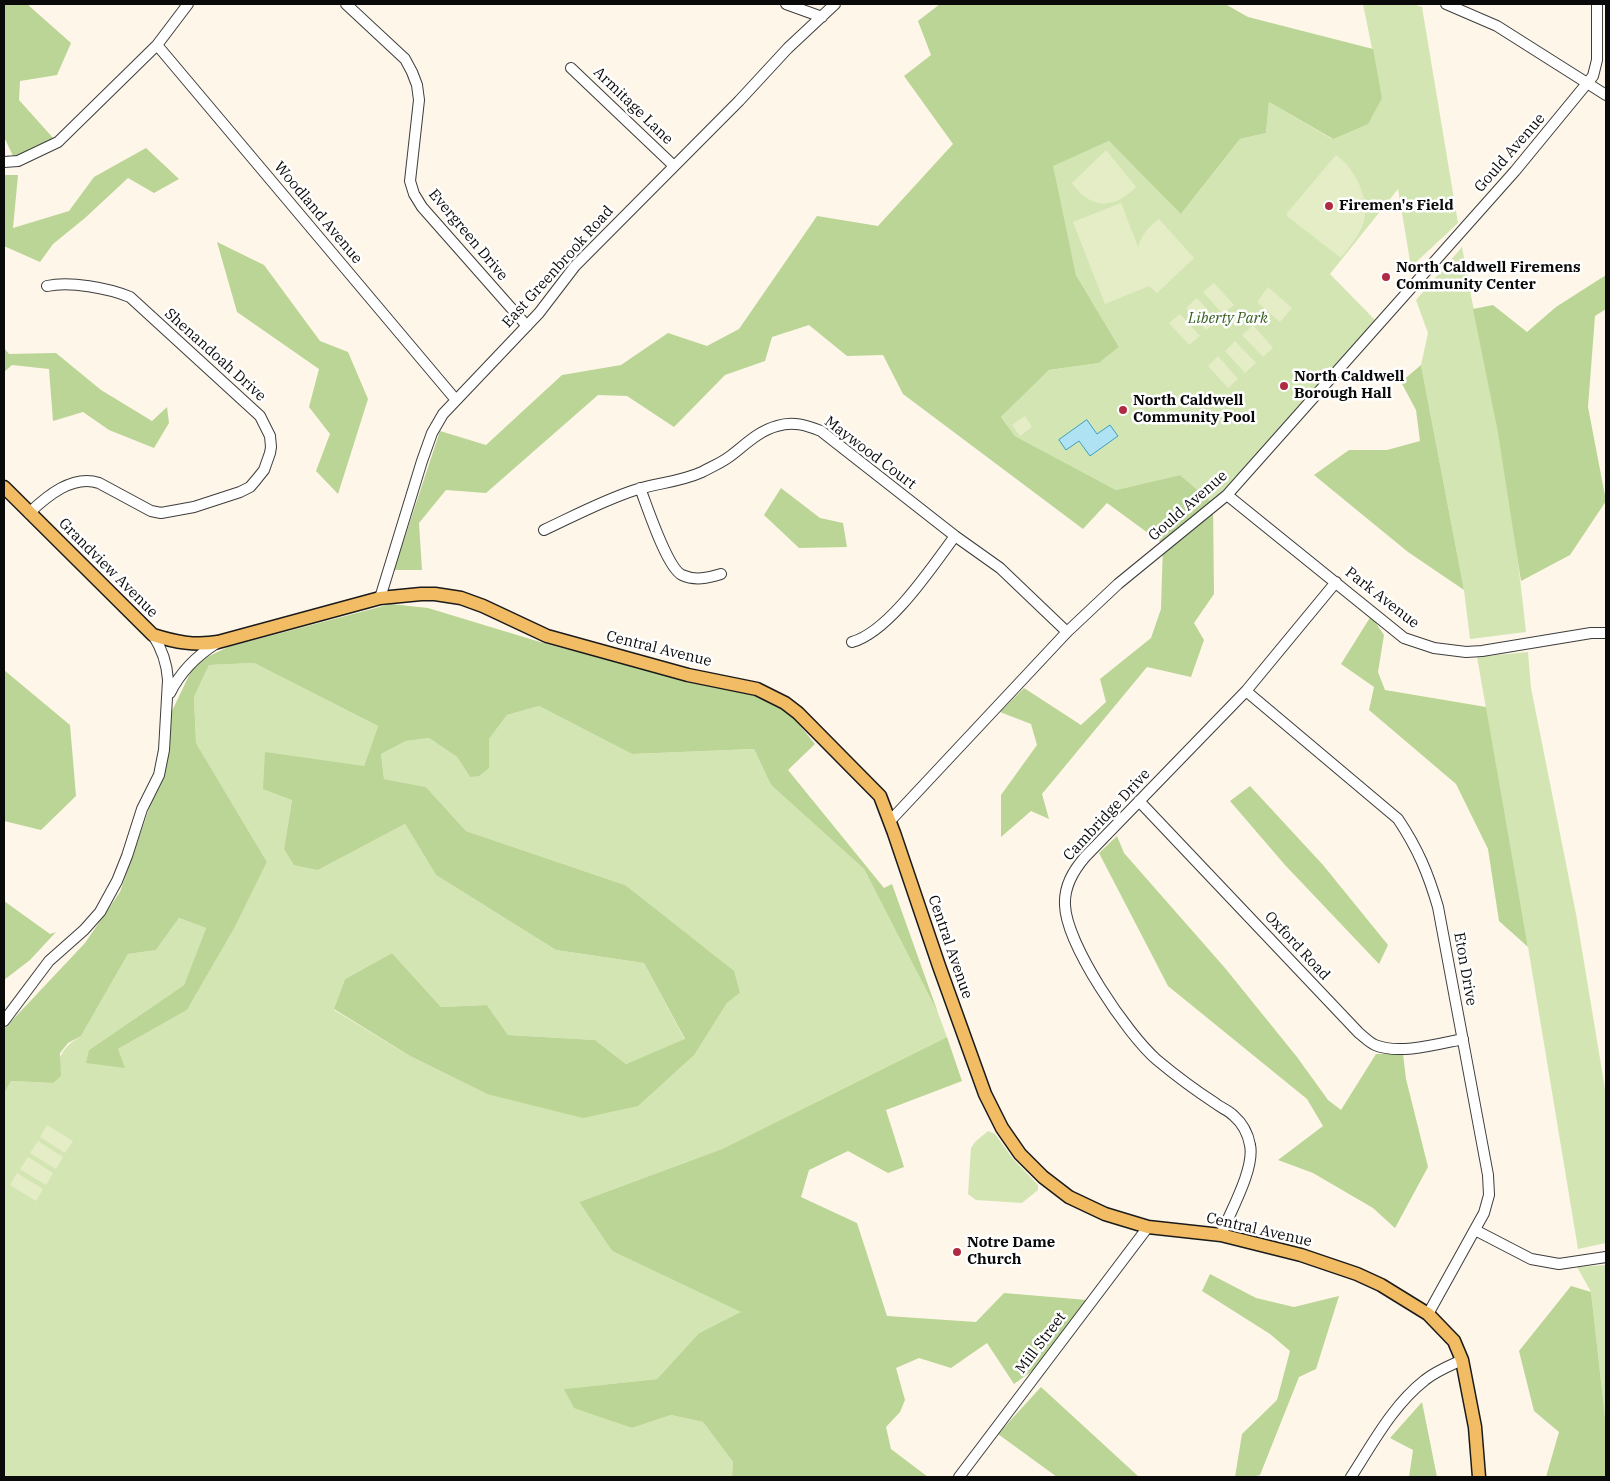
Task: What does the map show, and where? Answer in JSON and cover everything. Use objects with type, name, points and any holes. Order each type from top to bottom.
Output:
[{"type":"main road","name":"Grandview Avenue","points":[[4,487],[153,635],[194,644],[218,642],[262,630]]},
{"type":"main road","name":"Central Avenue","points":[[262,630],[380,598],[421,594],[461,598],[483,606],[547,636],[688,675],[757,689],[785,703],[824,739],[880,796],[985,1094],[1002,1128],[1020,1154],[1043,1177],[1069,1197],[1105,1214],[1148,1227],[1221,1235],[1278,1248],[1357,1274],[1381,1284],[1428,1314],[1454,1341],[1462,1360],[1475,1427],[1478,1477]]},
{"type":"street","points":[[4,162],[18,161],[58,142],[157,45],[188,4]]},
{"type":"street","name":"Evergreen Drive","points":[[346,4],[405,59],[417,85],[418,100],[410,181],[414,194],[422,207],[526,326]]},
{"type":"street","points":[[786,4],[822,17]]},
{"type":"street","name":"East Greenbrook Road","points":[[380,598],[432,433],[443,414],[539,313],[575,266],[788,48],[835,4]]},
{"type":"street","points":[[1446,4],[1497,26],[1606,95]]},
{"type":"street","name":"Gould Avenue","points":[[890,821],[1067,632],[1118,584],[1227,495],[1515,171],[1593,76],[1597,60],[1597,4]]},
{"type":"street","name":"Woodland Avenue","points":[[157,45],[456,400]]},
{"type":"street","name":"Armitage Lane","points":[[572,68],[674,166]]},
{"type":"street","name":"Shenandoah Drive","points":[[29,513],[46,496],[68,486],[90,480],[150,511],[161,513],[194,506],[240,492],[250,487],[264,470],[271,447],[266,426],[260,416],[130,298],[116,292],[60,283],[47,286]]},
{"type":"street","name":"Maywood Court","points":[[544,530],[640,488],[678,481],[701,472],[727,458],[760,433],[776,426],[804,425],[821,431],[955,536],[1000,568],[1067,632]]},
{"type":"street","points":[[640,488],[668,559],[680,575],[692,579],[721,574]]},
{"type":"street","name":"Park Avenue","points":[[1227,495],[1404,638],[1450,651],[1482,651],[1581,635],[1606,633]]},
{"type":"street","points":[[852,642],[870,634],[908,599],[955,536]]},
{"type":"street","name":"Cambridge Drive","points":[[1221,1235],[1248,1173],[1251,1151],[1247,1135],[1234,1116],[1216,1105],[1156,1058],[1114,1010],[1091,972],[1069,926],[1065,914],[1067,887],[1075,869],[1246,691],[1336,582]]},
{"type":"street","points":[[4,1021],[49,960],[93,921],[100,912],[111,893],[127,856],[142,809],[159,775],[164,750],[167,668],[160,646],[153,635]]},
{"type":"street","points":[[167,698],[182,673],[203,652],[218,642]]},
{"type":"street","name":"Eton Drive","points":[[1246,691],[1398,819],[1413,842],[1428,874],[1438,907],[1488,1175],[1488,1195],[1484,1213],[1428,1314]]},
{"type":"street","name":"Oxford Road","points":[[1139,801],[1359,1034],[1375,1045],[1392,1049],[1410,1048],[1463,1039]]},
{"type":"street","name":"Mill Street","points":[[959,1477],[1148,1227]]},
{"type":"street","points":[[1475,1230],[1531,1259],[1559,1264],[1606,1257]]},
{"type":"street","points":[[1351,1477],[1388,1419],[1410,1393],[1426,1379],[1462,1360]]},
{"type":"green space","points":[[4,4],[27,4],[71,43],[57,75],[20,81],[19,100],[54,139],[14,158],[4,137]]},
{"type":"green space","points":[[940,4],[1225,4],[1248,17],[1373,49],[1382,98],[1368,124],[1333,139],[1269,102],[1266,133],[1240,139],[1181,214],[1109,141],[1053,166],[1076,275],[1119,347],[1099,363],[1049,370],[1001,417],[1015,436],[1116,490],[1180,475],[1213,503],[1214,594],[1194,623],[1204,640],[1191,677],[1147,667],[1042,794],[1049,819],[1031,811],[1001,837],[1001,795],[1037,745],[1031,724],[1000,712],[1024,688],[1081,725],[1106,702],[1100,679],[1151,638],[1161,609],[1163,544],[1107,503],[1083,529],[903,394],[883,355],[847,356],[809,325],[772,337],[765,361],[725,375],[674,427],[627,396],[598,395],[486,493],[446,490],[419,523],[422,570],[394,570],[440,431],[486,445],[562,375],[621,365],[668,333],[707,346],[739,329],[817,216],[878,226],[953,144],[904,76],[931,55],[918,21]]},
{"type":"green space","name":"Liberty Park","points":[[1363,4],[1413,4],[1422,7],[1458,223],[1411,267],[1398,189],[1330,274],[1379,324],[1213,503],[1180,475],[1116,490],[1015,436],[1001,417],[1049,370],[1099,363],[1119,347],[1076,275],[1052,166],[1109,141],[1182,213],[1240,139],[1266,133],[1269,102],[1332,139],[1382,98]]},
{"type":"green space","points":[[146,148],[179,179],[154,193],[128,178],[85,218],[53,244],[40,262],[4,246],[4,175],[18,175],[13,228],[69,211],[94,177]]},
{"type":"green space","points":[[1106,150],[1136,187],[1128,194],[1111,203],[1095,202],[1087,198],[1072,183]]},
{"type":"green space","name":"Firemen's Field","points":[[1336,155],[1355,176],[1365,203],[1364,221],[1360,231],[1341,258],[1287,216],[1287,213]]},
{"type":"green space","points":[[1121,203],[1138,247],[1146,232],[1159,219],[1194,258],[1157,293],[1149,286],[1105,304],[1073,222]]},
{"type":"green space","points":[[217,242],[264,265],[320,341],[348,352],[368,399],[338,494],[316,471],[330,434],[309,407],[319,369],[237,312]]},
{"type":"green space","points":[[1462,247],[1498,431],[1514,531],[1526,632],[1470,639],[1464,590],[1421,365],[1428,333],[1416,300]]},
{"type":"green space","points":[[1606,275],[1606,309],[1595,316],[1588,407],[1606,501],[1570,555],[1521,581],[1498,433],[1473,309],[1493,305],[1527,332],[1556,307]]},
{"type":"green space","points":[[1214,283],[1234,305],[1223,314],[1203,292]]},
{"type":"green space","points":[[1268,287],[1292,308],[1280,322],[1257,302]]},
{"type":"green space","points":[[1197,298],[1217,321],[1206,330],[1186,308]]},
{"type":"green space","points":[[1180,314],[1200,336],[1189,345],[1169,323]]},
{"type":"green space","points":[[1253,325],[1273,348],[1263,357],[1242,335]]},
{"type":"green space","points":[[1235,341],[1256,363],[1245,373],[1225,351]]},
{"type":"green space","points":[[4,348],[9,354],[56,353],[101,390],[152,421],[167,407],[169,423],[154,448],[109,430],[83,412],[53,421],[49,369],[12,365],[4,372]]},
{"type":"green space","points":[[1218,356],[1238,379],[1228,388],[1208,366]]},
{"type":"green space","points":[[1421,365],[1464,590],[1408,552],[1314,475],[1349,450],[1387,450],[1420,441],[1416,410],[1401,382]]},
{"type":"green space","points":[[1025,416],[1032,427],[1020,436],[1012,425]]},
{"type":"green space","points":[[781,488],[820,518],[843,523],[847,547],[799,548],[764,515]]},
{"type":"green space","points":[[391,604],[428,608],[550,645],[760,697],[788,711],[815,744],[788,770],[884,888],[892,884],[938,1013],[864,869],[771,785],[754,749],[632,754],[539,706],[507,715],[489,739],[489,768],[479,776],[470,777],[457,757],[429,738],[406,741],[381,754],[384,779],[426,787],[466,831],[625,885],[734,971],[740,993],[727,1003],[695,1054],[638,1106],[583,1118],[487,1094],[410,1056],[334,1009],[345,979],[392,953],[441,1007],[487,1005],[508,1035],[595,1040],[626,1064],[685,1039],[644,963],[556,950],[436,875],[405,824],[318,870],[294,865],[284,849],[292,800],[263,789],[265,752],[364,766],[378,726],[254,663],[209,665],[194,697],[196,743],[267,862],[235,927],[187,1010],[118,1049],[125,1068],[86,1063],[89,1050],[184,985],[206,928],[179,918],[156,950],[128,954],[81,1036],[68,1043],[60,1053],[61,1076],[53,1083],[11,1081],[4,1094],[4,1029],[85,943],[120,892],[163,769],[171,713],[195,663],[228,647]]},
{"type":"green space","points":[[1371,616],[1384,635],[1378,672],[1385,690],[1486,707],[1528,947],[1499,921],[1488,849],[1456,784],[1369,710],[1374,687],[1341,664]]},
{"type":"green space","points":[[1528,652],[1531,688],[1576,914],[1606,1095],[1606,1243],[1578,1249],[1528,947],[1477,657]]},
{"type":"green space","points":[[254,663],[378,726],[364,766],[292,800],[284,849],[318,870],[405,824],[436,875],[556,950],[644,963],[685,1040],[626,1064],[595,1040],[508,1035],[487,1005],[441,1007],[392,953],[345,979],[334,1010],[410,1056],[487,1094],[695,1054],[727,1003],[740,993],[625,885],[466,831],[426,787],[384,779],[381,754],[406,741],[429,738],[457,757],[470,777],[489,767],[489,739],[507,715],[539,706],[632,754],[754,749],[771,785],[864,869],[938,1013],[947,1037],[722,1149],[579,1202],[612,1251],[742,1312],[699,1333],[657,1379],[565,1389],[574,1407],[632,1428],[671,1415],[703,1422],[733,1462],[732,1477],[4,1477],[4,1094],[11,1081],[53,1083],[61,1055],[68,1045],[81,1036],[128,954],[156,950],[179,918],[206,928],[184,985],[89,1050],[118,1049],[187,1010],[235,927],[267,862],[196,743],[194,697],[209,665]]},
{"type":"green space","points":[[4,670],[70,725],[76,796],[41,830],[4,821]]},
{"type":"green space","points":[[1250,786],[1323,865],[1388,945],[1379,964],[1285,865],[1230,801]]},
{"type":"green space","points":[[1117,836],[1124,853],[1225,968],[1297,1057],[1328,1100],[1341,1110],[1376,1054],[1403,1054],[1406,1079],[1428,1167],[1395,1228],[1373,1208],[1313,1173],[1278,1160],[1323,1126],[1307,1099],[1168,986],[1099,853]]},
{"type":"green space","points":[[4,901],[50,934],[56,932],[30,960],[4,980]]},
{"type":"green space","points":[[947,1037],[962,1081],[886,1110],[904,1167],[888,1173],[848,1151],[809,1170],[801,1197],[857,1223],[887,1316],[976,1322],[1004,1293],[1087,1300],[1035,1369],[1014,1384],[987,1343],[951,1368],[919,1358],[896,1368],[905,1400],[900,1412],[886,1427],[891,1449],[928,1477],[732,1477],[733,1462],[703,1422],[671,1415],[632,1428],[574,1408],[564,1389],[657,1379],[699,1333],[741,1312],[612,1251],[579,1202],[722,1149]]},
{"type":"green space","points":[[47,1125],[73,1141],[65,1153],[40,1137]]},
{"type":"green space","points":[[988,1131],[995,1134],[1013,1159],[1038,1185],[1038,1190],[1022,1203],[976,1200],[968,1194],[971,1148]]},
{"type":"green space","points":[[38,1141],[63,1157],[56,1169],[30,1153]]},
{"type":"green space","points":[[28,1157],[53,1173],[46,1185],[20,1169]]},
{"type":"green space","points":[[17,1173],[43,1189],[36,1201],[10,1185]]},
{"type":"green space","points":[[1606,1265],[1606,1426],[1591,1292],[1577,1267]]},
{"type":"green space","points":[[1210,1274],[1256,1298],[1294,1307],[1339,1296],[1316,1369],[1299,1377],[1260,1475],[1252,1477],[1235,1477],[1242,1434],[1277,1400],[1290,1351],[1270,1334],[1202,1291]]},
{"type":"green space","points":[[1571,1286],[1591,1292],[1606,1426],[1606,1477],[1546,1477],[1559,1432],[1534,1411],[1519,1351]]},
{"type":"green space","points":[[1041,1387],[1139,1477],[1057,1477],[998,1434]]},
{"type":"green space","points":[[1422,1402],[1437,1477],[1409,1477],[1413,1450],[1390,1438]]},
{"type":"water","points":[[1087,420],[1097,434],[1110,425],[1118,436],[1090,456],[1079,441],[1066,450],[1059,440]]},
{"type":"place","name":"Firemen's Field","points":[[1329,206]]},
{"type":"place","name":"North Caldwell Firemens Community Center","points":[[1386,277]]},
{"type":"place","name":"North Caldwell Borough Hall","points":[[1284,386]]},
{"type":"place","name":"North Caldwell Community Pool","points":[[1123,410]]},
{"type":"place","name":"Notre Dame Church","points":[[957,1252]]}]
